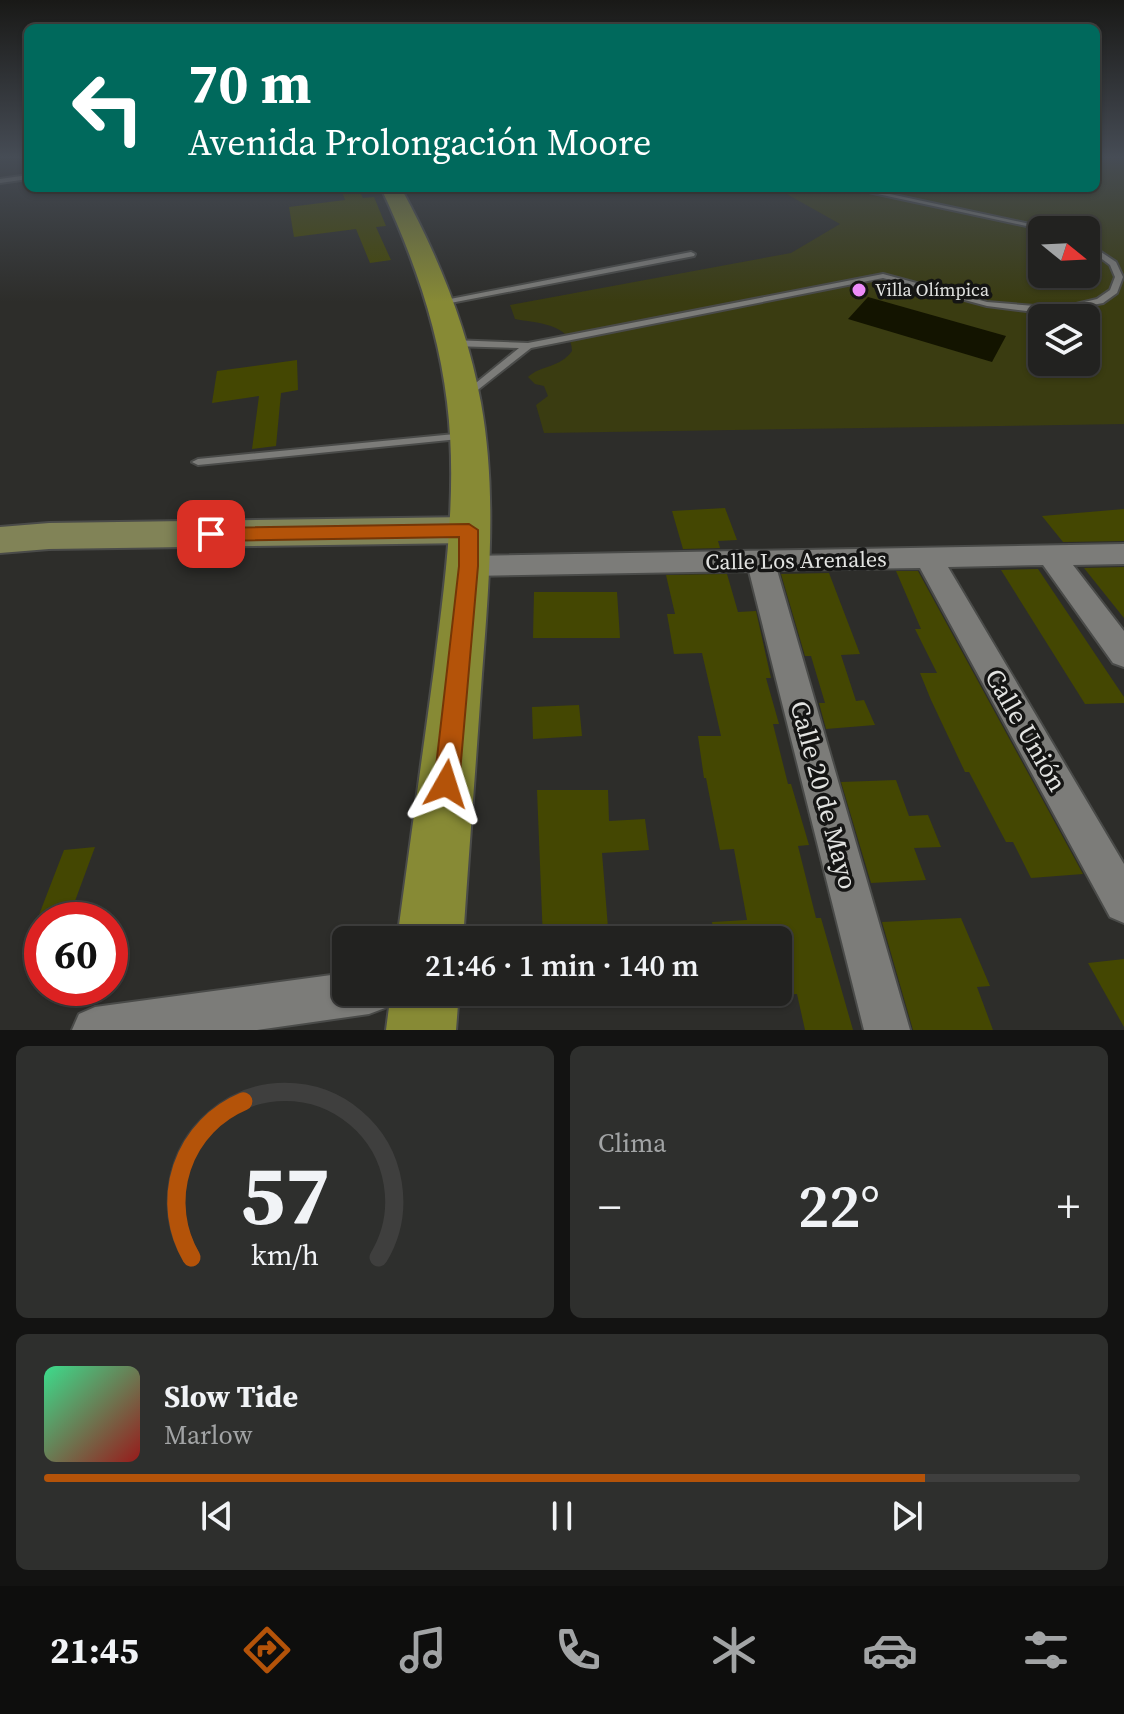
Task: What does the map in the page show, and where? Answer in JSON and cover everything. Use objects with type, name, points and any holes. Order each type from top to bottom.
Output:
[{"type":"main road","points":[[401,206],[420,241],[440,303],[452,343],[465,418],[469,548],[431,926]]},
{"type":"main road","points":[[421,1030],[424,1006]]},
{"type":"street","points":[[0,540],[64,536],[469,548]]},
{"type":"street","name":"Calle Los Arenales","points":[[469,548],[760,560],[1124,554]]},
{"type":"street","points":[[1050,555],[1124,654]]},
{"type":"street","name":"Calle Unión","points":[[928,557],[1124,903]]},
{"type":"street","name":"Calle 20 de Mayo","points":[[760,560],[887,1030]]},
{"type":"street","points":[[95,1030],[332,997]]},
{"type":"lane","points":[[940,206],[1028,224]]},
{"type":"lane","points":[[452,343],[528,346],[883,276],[987,304],[1035,309],[1072,307],[1100,301],[1114,291],[1120,270],[1100,253]]},
{"type":"lane","points":[[440,303],[691,254]]},
{"type":"lane","points":[[198,462],[465,418],[528,346]]},
{"type":"shaded area","name":"Villa Olímpica","points":[[808,206],[1124,206],[1124,424],[544,433],[536,405],[548,396],[544,386],[535,384],[528,377],[567,357],[572,351],[570,342],[566,335],[551,326],[515,319],[510,305],[791,253],[840,224]]},
{"type":"shaded area","points":[[868,297],[1006,336],[992,362],[848,319]]},
{"type":"building","points":[[378,206],[386,226],[376,227],[391,260],[370,263],[356,229],[294,237],[289,207]]},
{"type":"building","points":[[297,360],[298,390],[281,393],[276,446],[252,449],[259,396],[212,403],[217,371]]},
{"type":"building","points":[[725,508],[737,540],[718,541],[720,548],[683,549],[672,511]]},
{"type":"building","points":[[1124,509],[1124,541],[1063,542],[1042,516]]},
{"type":"building","points":[[1124,567],[1124,618],[1084,568]]},
{"type":"building","points":[[1038,569],[1124,697],[1124,703],[1085,704],[1001,570]]},
{"type":"building","points":[[896,571],[918,571],[1083,874],[1031,878],[1013,842],[1006,842],[969,772],[965,772],[920,673],[937,673],[915,629],[921,629]]},
{"type":"building","points":[[829,573],[860,654],[841,655],[856,701],[864,700],[875,725],[826,729],[819,703],[825,703],[811,656],[805,656],[781,574]]},
{"type":"building","points":[[727,574],[738,612],[756,611],[771,678],[766,678],[779,724],[773,724],[788,784],[791,784],[809,845],[798,846],[816,918],[821,918],[853,1030],[805,1030],[797,994],[792,994],[792,926],[713,926],[712,922],[747,920],[734,849],[720,850],[704,778],[698,736],[721,736],[702,653],[674,654],[667,614],[675,614],[666,575]]},
{"type":"building","points":[[534,592],[617,592],[620,638],[533,638]]},
{"type":"building","points":[[579,705],[582,736],[533,739],[532,707]]},
{"type":"building","points":[[896,780],[909,816],[928,815],[941,847],[914,848],[926,880],[871,883],[841,782]]},
{"type":"building","points":[[537,790],[608,790],[609,821],[645,819],[649,850],[602,853],[608,926],[542,926]]},
{"type":"building","points":[[95,847],[75,902],[44,902],[64,850]]},
{"type":"building","points":[[961,918],[990,986],[977,987],[993,1030],[913,1030],[882,922]]},
{"type":"building","points":[[1124,959],[1124,1027],[1088,963]]},
{"type":"place","name":"Villa Olímpica","points":[[859,290]]},
{"type":"route","points":[[211,534],[469,530],[469,566],[446,784]]}]
